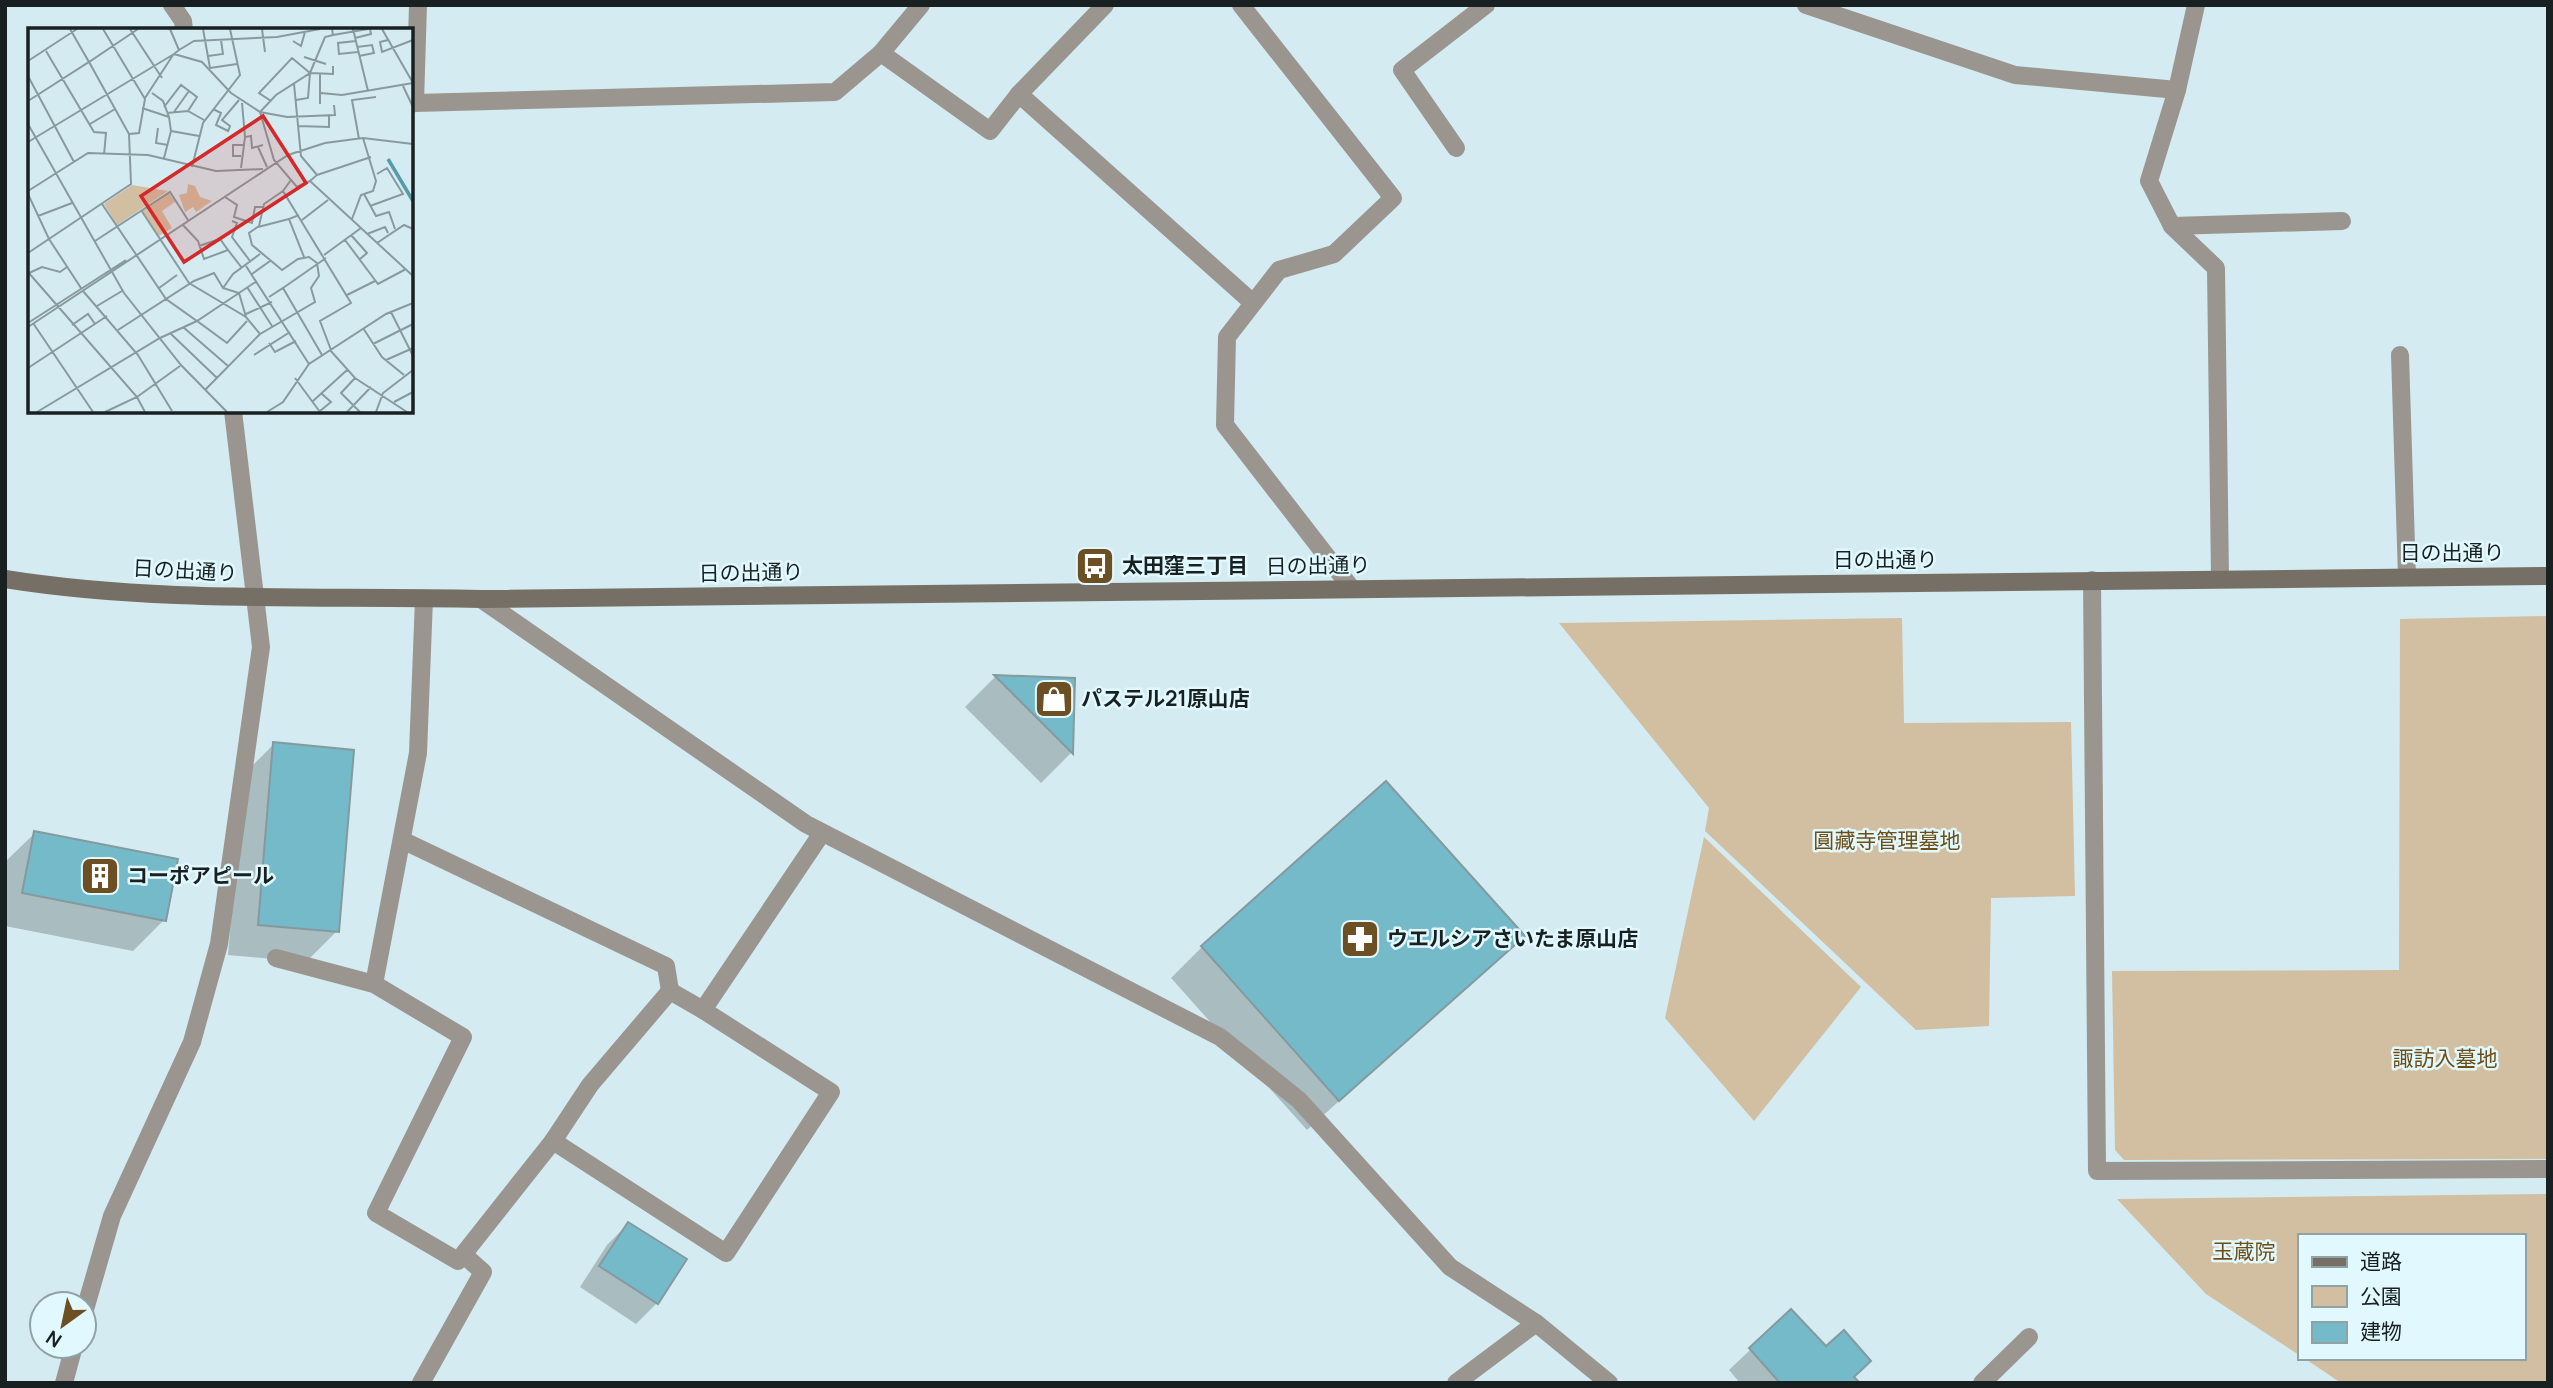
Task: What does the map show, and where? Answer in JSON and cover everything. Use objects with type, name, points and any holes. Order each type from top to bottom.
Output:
[{"type":"street","points":[[172,5],[183,21],[184,28]]},
{"type":"street","points":[[418,5],[413,104],[835,92],[881,53],[921,5]]},
{"type":"street","points":[[881,53],[990,131],[1019,94],[1105,5]]},
{"type":"street","points":[[1241,5],[1394,198],[1334,254],[1279,270],[1227,337],[1225,425],[1352,589]]},
{"type":"street","points":[[1456,148],[1402,70],[1486,5]]},
{"type":"street","points":[[1806,5],[2015,75],[2177,90]]},
{"type":"street","points":[[2196,5],[2177,90],[2149,181],[2172,226],[2216,268],[2220,578]]},
{"type":"street","points":[[1019,94],[1254,303]]},
{"type":"street","points":[[2172,226],[2342,221]]},
{"type":"street","points":[[2400,355],[2407,577]]},
{"type":"street","points":[[91,1290],[113,1216],[192,1042],[219,944],[261,647],[233,413]]},
{"type":"street","name":"日の出通り","points":[[5,579],[129,591],[257,597],[481,599],[2548,576]]},
{"type":"street","points":[[2092,580],[2097,1171],[2548,1169]]},
{"type":"street","points":[[374,984],[418,753],[424,599]]},
{"type":"street","points":[[481,599],[822,832],[1220,1037],[1299,1100],[1450,1267],[1536,1323],[1609,1383]]},
{"type":"street","points":[[703,1010],[822,832]]},
{"type":"street","points":[[276,958],[374,984],[463,1037],[376,1213],[458,1261],[465,1256],[553,1141],[590,1085],[670,991],[666,966],[402,840]]},
{"type":"street","points":[[553,1141],[726,1253],[831,1091],[670,991]]},
{"type":"street","points":[[421,1383],[483,1272],[465,1256]]},
{"type":"street","points":[[1456,1383],[1536,1323]]},
{"type":"street","points":[[1982,1383],[2029,1337]]},
{"type":"street","points":[[64,1383],[70,1360]]},
{"type":"green space","name":"諏訪入墓地","points":[[2548,616],[2548,1159],[2124,1160],[2115,1150],[2112,971],[2399,970],[2400,619]]},
{"type":"green space","name":"圓藏寺管理墓地","points":[[1902,618],[1904,723],[2071,722],[2075,896],[1991,898],[1989,1026],[1916,1030],[1705,831],[1709,808],[1559,623]]},
{"type":"green space","points":[[1704,837],[1861,987],[1754,1121],[1665,1018]]},
{"type":"green space","name":"玉蔵院","points":[[2548,1194],[2548,1383],[2341,1383],[2307,1360],[2525,1360],[2525,1234],[2298,1234],[2298,1354],[2206,1294],[2117,1199]]},
{"type":"building","points":[[994,675],[1075,678],[1073,754]]},
{"type":"building","points":[[273,742],[354,750],[339,932],[258,925]]},
{"type":"building","points":[[1386,781],[1525,936],[1339,1101],[1201,946]]},
{"type":"building","name":"コーポアピール","points":[[34,831],[178,859],[166,921],[22,893]]},
{"type":"building","points":[[628,1222],[687,1259],[658,1304],[599,1266]]},
{"type":"building","points":[[1791,1309],[1826,1346],[1844,1330],[1871,1361],[1854,1377],[1860,1383],[1780,1383],[1749,1348]]},
{"type":"place","name":"太田窪三丁目","points":[[1095,566]]},
{"type":"place","name":"パステル21原山店","points":[[1054,699]]},
{"type":"place","name":"コーポアピール","points":[[100,876]]},
{"type":"place","name":"ウエルシアさいたま原山店","points":[[1360,939]]}]
